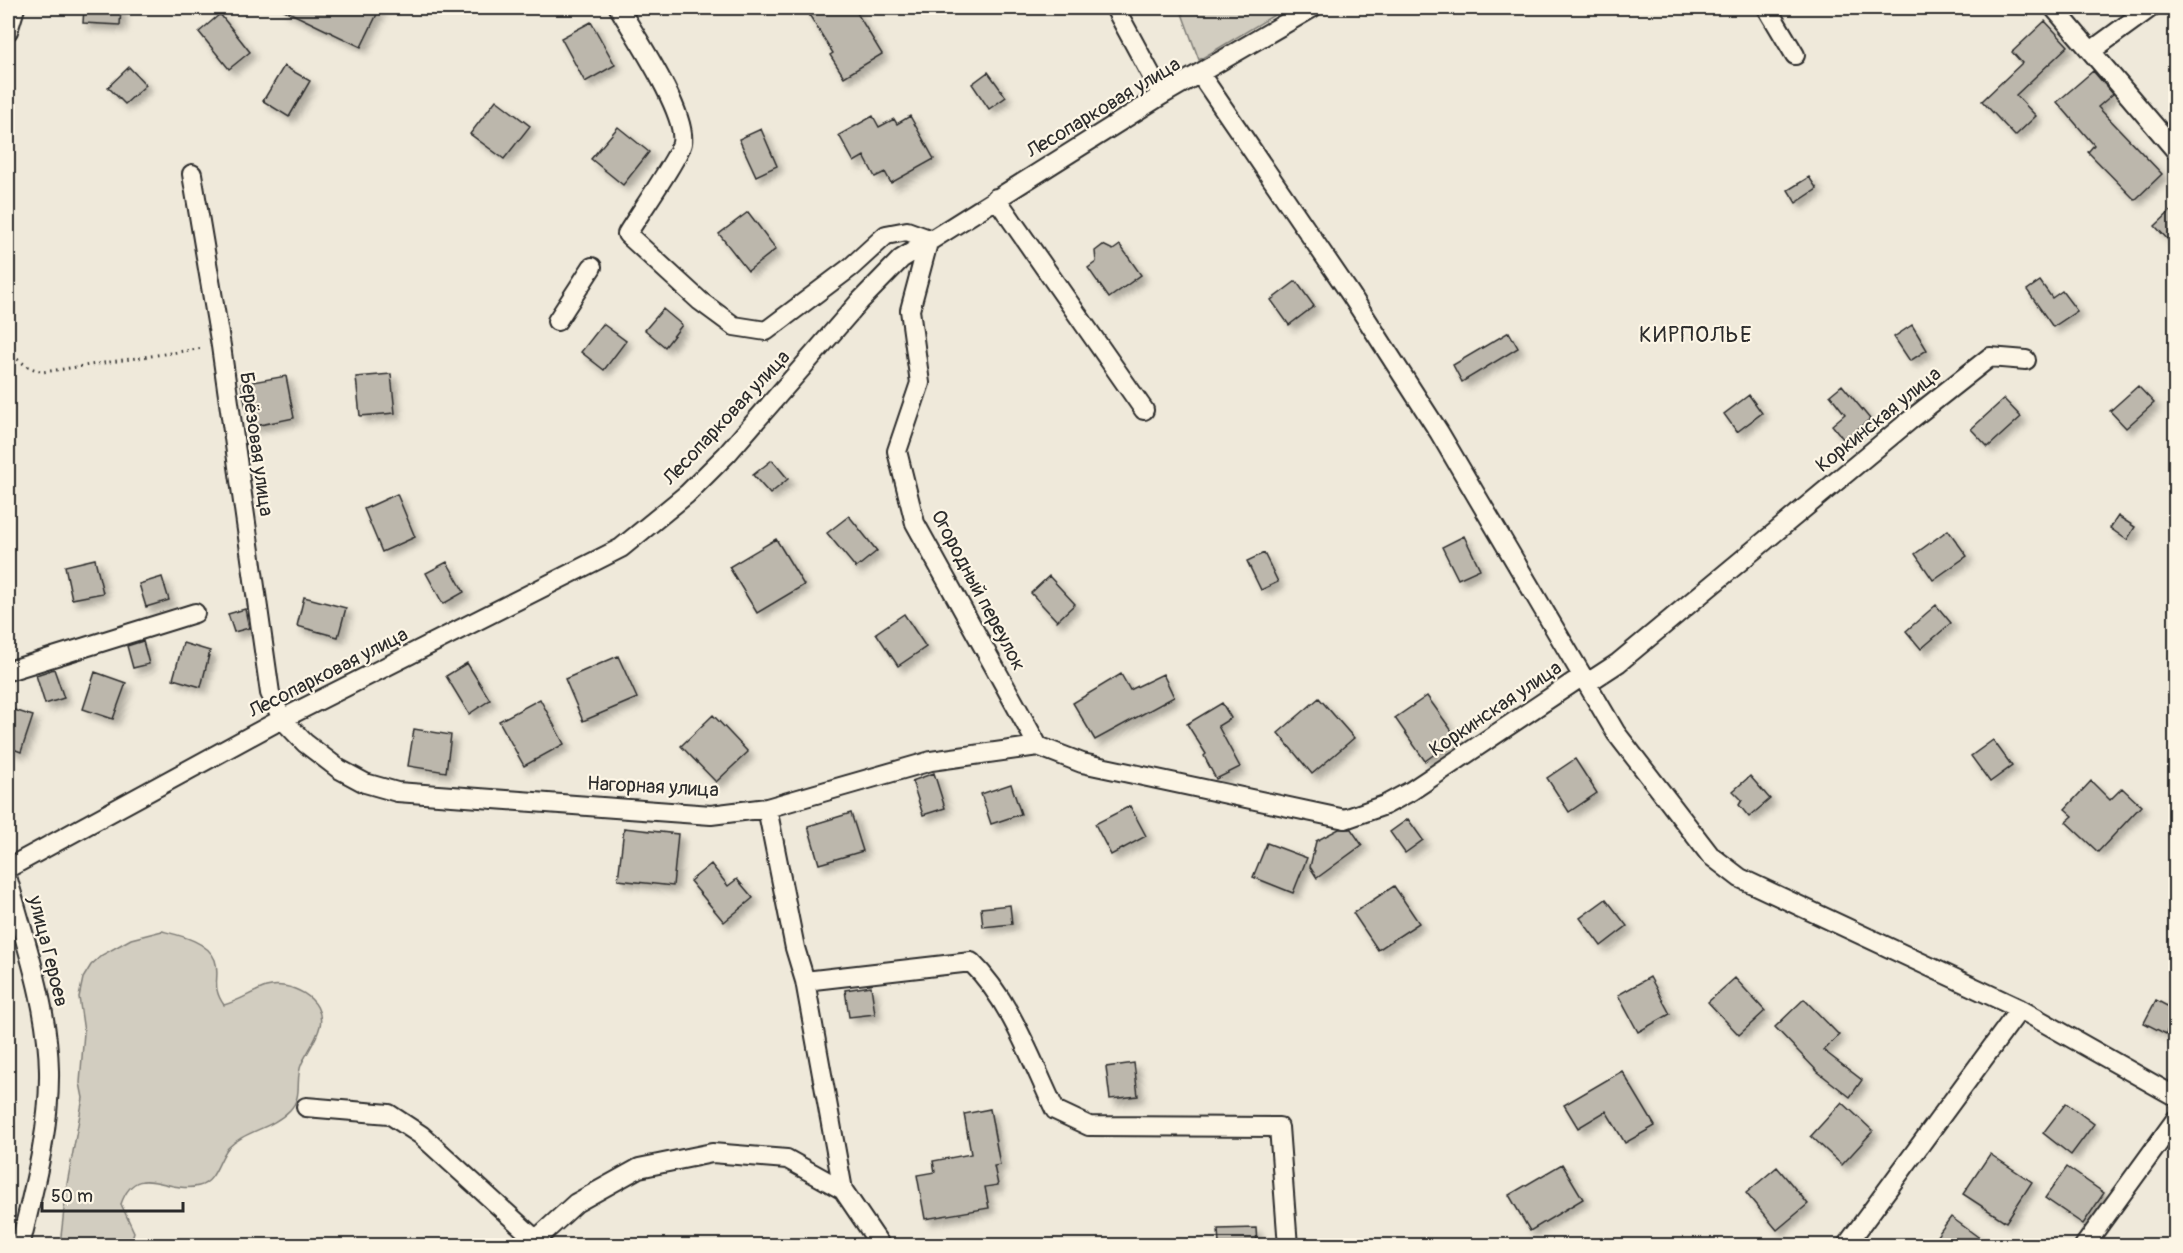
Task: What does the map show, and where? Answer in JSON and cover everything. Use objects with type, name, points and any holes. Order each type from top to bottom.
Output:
[{"type":"street","points":[[8,31],[15,8]]},
{"type":"street","points":[[619,8],[674,104],[682,123],[682,145],[627,234],[700,301],[734,326],[766,331],[850,267],[886,235],[907,231],[929,239]]},
{"type":"street","points":[[1115,8],[1162,95]]},
{"type":"street","name":"Лесопарковая улица","points":[[8,868],[282,719],[621,548],[687,494],[727,454],[860,301],[902,259],[929,239],[1162,95],[1312,8]]},
{"type":"street","points":[[1767,8],[1795,55]]},
{"type":"street","points":[[2054,8],[2175,151]]},
{"type":"street","points":[[2091,51],[2150,8]]},
{"type":"street","points":[[1200,75],[1351,295],[1439,432],[1581,677],[1648,778],[1710,855],[1740,878],[2020,1009],[2175,1096]]},
{"type":"street","name":"Берёзовая улица","points":[[192,174],[221,346],[270,693],[282,719]]},
{"type":"street","points":[[996,198],[1144,410]]},
{"type":"street","name":"Огородный переулок","points":[[929,239],[910,310],[920,384],[897,451],[915,523],[1038,746]]},
{"type":"street","points":[[557,321],[592,267]]},
{"type":"street","name":"Коркинская улица","points":[[1038,746],[1082,763],[1345,819],[1385,805],[1411,791],[1581,677],[1592,680],[1618,663],[1909,421],[1990,357],[2026,360]]},
{"type":"street","points":[[8,671],[195,614]]},
{"type":"street","name":"Нагорная улица","points":[[282,719],[305,743],[339,769],[365,783],[397,792],[711,815],[767,808],[931,761],[1038,746]]},
{"type":"street","points":[[767,808],[795,948],[805,981],[843,1191],[881,1245]]},
{"type":"street","name":"улица Героев","points":[[8,880],[39,990],[49,1071],[42,1156],[20,1245]]},
{"type":"street","points":[[805,981],[971,962],[987,978],[1010,1018],[1055,1110],[1089,1126],[1279,1127],[1288,1245]]},
{"type":"street","points":[[1846,1245],[2020,1009]]},
{"type":"street","points":[[306,1107],[389,1114],[421,1135],[532,1242],[576,1203],[639,1168],[712,1153],[787,1159],[843,1191]]},
{"type":"street","points":[[2084,1245],[2175,1119]]},
{"type":"path","points":[[8,352],[28,367],[43,372],[221,346]]},
{"type":"shaded area","points":[[1180,8],[1286,8],[1199,60]]},
{"type":"shaded area","points":[[162,931],[192,940],[211,953],[217,966],[218,992],[224,1005],[266,987],[275,986],[295,989],[312,1000],[320,1016],[320,1026],[300,1069],[297,1099],[290,1110],[275,1122],[242,1138],[228,1148],[213,1175],[205,1184],[187,1188],[144,1181],[135,1183],[121,1204],[134,1232],[130,1245],[60,1245],[67,1184],[83,1098],[80,1083],[84,1032],[79,997],[83,978],[91,965],[102,955],[131,939]]},
{"type":"building","points":[[84,8],[121,8],[120,25],[83,23]]},
{"type":"building","points":[[280,8],[380,8],[361,47]]},
{"type":"building","points":[[805,8],[854,8],[882,54],[844,77],[830,55],[833,53]]},
{"type":"building","points":[[220,14],[250,52],[229,69],[199,32]]},
{"type":"building","points":[[2045,21],[2068,46],[2016,95],[2036,116],[2015,136],[1982,101],[2022,63],[2012,52]]},
{"type":"building","points":[[591,22],[615,65],[585,82],[561,38]]},
{"type":"building","points":[[284,66],[310,81],[289,117],[263,101]]},
{"type":"building","points":[[129,67],[146,85],[125,104],[108,87]]},
{"type":"building","points":[[2093,71],[2113,94],[2098,107],[2162,174],[2135,200],[2088,152],[2094,145],[2057,102]]},
{"type":"building","points":[[988,72],[1006,97],[989,109],[972,84]]},
{"type":"building","points":[[496,100],[530,126],[504,159],[470,134]]},
{"type":"building","points":[[873,116],[879,127],[894,119],[897,124],[910,116],[934,159],[891,183],[885,172],[875,177],[864,156],[854,162],[839,135]]},
{"type":"building","points":[[618,127],[649,152],[623,185],[591,159]]},
{"type":"building","points":[[761,129],[777,166],[756,176],[739,139]]},
{"type":"building","points":[[1809,177],[1817,189],[1796,203],[1788,190]]},
{"type":"building","points":[[2175,207],[2175,247],[2155,226]]},
{"type":"building","points":[[748,212],[776,249],[748,271],[719,234]]},
{"type":"building","points":[[1103,245],[1113,250],[1120,245],[1141,275],[1109,298],[1088,268],[1096,262],[1095,251]]},
{"type":"building","points":[[1296,281],[1314,306],[1289,325],[1271,300]]},
{"type":"building","points":[[2040,281],[2052,298],[2062,291],[2077,311],[2053,327],[2027,290]]},
{"type":"building","points":[[663,309],[682,325],[665,347],[645,330]]},
{"type":"building","points":[[603,324],[626,341],[604,370],[581,352]]},
{"type":"building","points":[[1912,325],[1927,350],[1910,361],[1894,337]]},
{"type":"building","points":[[1509,332],[1518,348],[1462,382],[1453,365]]},
{"type":"building","points":[[391,374],[395,413],[360,416],[356,377]]},
{"type":"building","points":[[286,376],[294,418],[250,427],[241,384]]},
{"type":"building","points":[[1842,385],[1870,419],[1844,440],[1832,425],[1845,414],[1830,395]]},
{"type":"building","points":[[2138,386],[2154,403],[2126,428],[2110,411]]},
{"type":"building","points":[[1749,395],[1762,413],[1737,432],[1724,414]]},
{"type":"building","points":[[2004,399],[2021,417],[1988,447],[1971,429]]},
{"type":"building","points":[[772,460],[788,479],[770,494],[753,475]]},
{"type":"building","points":[[397,494],[415,537],[382,552],[364,509]]},
{"type":"building","points":[[849,516],[877,551],[856,568],[827,533]]},
{"type":"building","points":[[2118,516],[2135,527],[2127,540],[2110,528]]},
{"type":"building","points":[[1948,530],[1967,556],[1933,580],[1915,554]]},
{"type":"building","points":[[1464,536],[1480,569],[1458,579],[1442,547]]},
{"type":"building","points":[[776,539],[804,585],[757,613],[729,567]]},
{"type":"building","points":[[1264,553],[1278,582],[1261,590],[1247,561]]},
{"type":"building","points":[[95,559],[103,593],[72,599],[65,566]]},
{"type":"building","points":[[447,562],[464,592],[443,604],[426,573]]},
{"type":"building","points":[[1049,576],[1075,604],[1057,621],[1031,593]]},
{"type":"building","points":[[162,577],[169,600],[146,607],[139,584]]},
{"type":"building","points":[[304,597],[346,608],[338,637],[297,626]]},
{"type":"building","points":[[1936,605],[1951,623],[1921,649],[1906,631]]},
{"type":"building","points":[[245,609],[249,628],[234,632],[228,614]]},
{"type":"building","points":[[904,614],[926,647],[898,666],[876,633]]},
{"type":"building","points":[[143,641],[149,664],[133,668],[127,646]]},
{"type":"building","points":[[183,643],[210,651],[201,687],[173,679]]},
{"type":"building","points":[[618,656],[637,698],[583,721],[565,679]]},
{"type":"building","points":[[467,663],[490,700],[469,714],[446,676]]},
{"type":"building","points":[[54,669],[64,698],[45,704],[36,675]]},
{"type":"building","points":[[95,672],[126,683],[113,719],[83,709]]},
{"type":"building","points":[[1121,674],[1130,690],[1163,674],[1174,697],[1095,740],[1073,703]]},
{"type":"building","points":[[1427,696],[1457,738],[1425,761],[1395,718]]},
{"type":"building","points":[[1319,698],[1354,738],[1312,774],[1278,733]]},
{"type":"building","points":[[540,699],[564,744],[524,766],[499,721]]},
{"type":"building","points":[[1222,703],[1231,718],[1218,726],[1240,767],[1216,779],[1204,756],[1206,754],[1187,724]]},
{"type":"building","points":[[8,708],[33,716],[21,752],[8,747]]},
{"type":"building","points":[[713,715],[748,752],[716,782],[681,746]]},
{"type":"building","points":[[414,729],[451,735],[446,772],[408,766]]},
{"type":"building","points":[[1993,740],[2012,766],[1990,782],[1971,756]]},
{"type":"building","points":[[1575,759],[1597,793],[1569,812],[1547,778]]},
{"type":"building","points":[[934,773],[945,808],[923,815],[912,781]]},
{"type":"building","points":[[1750,776],[1770,799],[1749,817],[1739,805],[1742,800],[1733,791]]},
{"type":"building","points":[[2091,781],[2110,800],[2122,788],[2141,806],[2098,852],[2066,822],[2073,816],[2065,809]]},
{"type":"building","points":[[1011,784],[1021,814],[991,824],[981,794]]},
{"type":"building","points":[[1130,806],[1146,836],[1111,855],[1095,824]]},
{"type":"building","points":[[851,813],[863,851],[819,864],[808,826]]},
{"type":"building","points":[[1408,819],[1423,840],[1405,853],[1390,832]]},
{"type":"building","points":[[624,828],[678,834],[673,886],[618,880]]},
{"type":"building","points":[[1339,829],[1351,829],[1362,845],[1317,878],[1310,867],[1316,841]]},
{"type":"building","points":[[1267,843],[1307,858],[1293,893],[1253,877]]},
{"type":"building","points":[[711,864],[728,886],[737,879],[753,898],[724,922],[690,881]]},
{"type":"building","points":[[1394,886],[1419,923],[1378,950],[1353,913]]},
{"type":"building","points":[[1606,899],[1627,926],[1601,946],[1580,918]]},
{"type":"building","points":[[1010,905],[1012,924],[983,927],[981,908]]},
{"type":"building","points":[[1650,977],[1670,1014],[1638,1032],[1618,995]]},
{"type":"building","points":[[1735,978],[1765,1011],[1739,1035],[1708,1002]]},
{"type":"building","points":[[871,986],[875,1014],[849,1017],[845,990]]},
{"type":"building","points":[[1804,999],[1839,1035],[1823,1050],[1862,1080],[1850,1097],[1818,1072],[1775,1027]]},
{"type":"building","points":[[2156,1000],[2175,1010],[2166,1034],[2144,1023]]},
{"type":"building","points":[[1134,1063],[1138,1096],[1110,1099],[1106,1067]]},
{"type":"building","points":[[1622,1071],[1655,1126],[1625,1143],[1606,1111],[1578,1128],[1564,1105]]},
{"type":"building","points":[[1842,1102],[1873,1131],[1842,1165],[1811,1136]]},
{"type":"building","points":[[2066,1103],[2094,1124],[2071,1155],[2043,1133]]},
{"type":"building","points":[[990,1109],[1000,1165],[994,1166],[998,1185],[985,1187],[989,1208],[925,1219],[917,1175],[935,1172],[933,1161],[971,1154],[964,1114]]},
{"type":"building","points":[[1990,1154],[2032,1182],[2006,1222],[1963,1194]]},
{"type":"building","points":[[1562,1164],[1583,1199],[1530,1231],[1509,1195]]},
{"type":"building","points":[[1777,1167],[1808,1204],[1777,1230],[1746,1193]]},
{"type":"building","points":[[2067,1167],[2104,1193],[2083,1224],[2045,1198]]},
{"type":"building","points":[[1951,1217],[1989,1245],[1930,1245]]},
{"type":"building","points":[[1256,1228],[1257,1245],[1219,1245],[1218,1229]]},
{"type":"district","name":"КИРПОЛЬЕ","points":[[1696,334]]}]
